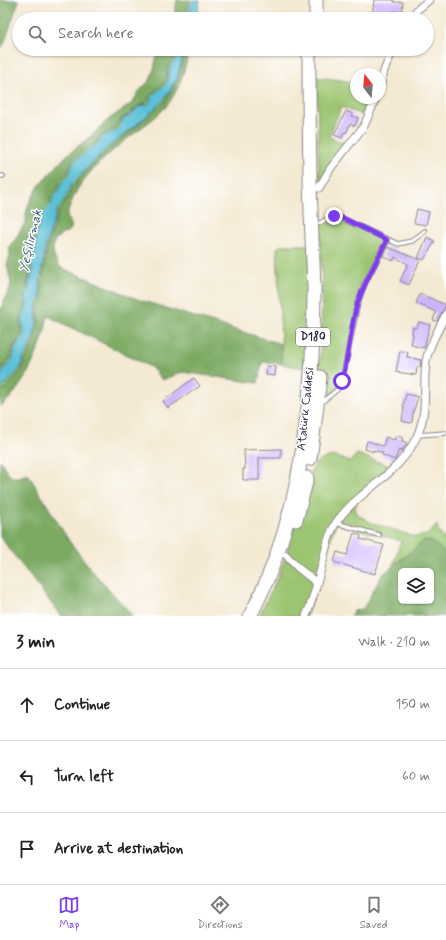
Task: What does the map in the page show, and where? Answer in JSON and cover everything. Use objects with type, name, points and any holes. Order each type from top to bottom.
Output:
[{"type":"highway","points":[[308,0],[308,12]]},
{"type":"highway","points":[[316,0],[316,12]]},
{"type":"highway","name":"Atatürk Caddesi","points":[[250,616],[270,574],[286,524],[298,474],[308,406],[314,289],[311,212],[309,56]]},
{"type":"highway","name":"Atatürk Caddesi","points":[[259,616],[278,577],[301,503],[307,476],[318,406],[322,288],[317,56]]},
{"type":"street","points":[[415,12],[429,0]]},
{"type":"street","points":[[385,68],[390,56]]},
{"type":"street","points":[[319,188],[330,168],[364,126],[373,104]]},
{"type":"street","points":[[306,616],[317,583],[327,544],[336,523],[344,512],[357,499],[392,471],[410,449],[418,435],[422,422],[424,406],[426,361],[430,348],[446,314]]},
{"type":"street","points":[[286,555],[297,567],[317,583]]},
{"type":"lane","points":[[320,223],[330,217],[339,217],[395,244],[404,244],[416,239],[425,231]]},
{"type":"lane","points":[[318,406],[338,389],[342,381],[353,320],[358,303],[365,283],[387,240]]},
{"type":"lane","points":[[418,435],[446,433]]},
{"type":"lane","points":[[336,523],[379,535]]},
{"type":"green space","points":[[0,0],[19,0],[15,12],[12,12],[12,21],[4,44],[0,49]]},
{"type":"green space","points":[[177,0],[191,0],[187,12],[174,12]]},
{"type":"green space","points":[[157,56],[174,56],[168,66],[166,78],[163,84],[151,94],[147,102],[138,106],[122,118],[116,128],[100,136],[94,144],[87,147],[72,160],[67,174],[60,181],[49,204],[42,211],[37,224],[34,238],[34,248],[29,261],[31,271],[27,283],[27,290],[24,294],[25,305],[20,322],[22,332],[21,336],[13,347],[11,357],[0,371],[0,310],[11,284],[7,264],[10,255],[9,248],[26,221],[26,213],[29,203],[39,186],[66,156],[109,119],[131,104],[141,89],[150,80]]},
{"type":"green space","points":[[174,56],[176,56],[165,85],[152,96],[149,104],[143,105],[123,119],[118,130],[98,141],[95,146],[88,149],[83,155],[74,161],[69,175],[62,182],[51,205],[46,210],[39,225],[36,238],[36,248],[32,257],[31,264],[33,273],[29,283],[30,291],[26,298],[27,305],[22,322],[24,332],[23,337],[16,345],[13,358],[0,375],[0,371],[11,357],[13,347],[21,336],[22,332],[20,322],[25,305],[24,294],[28,289],[27,283],[31,273],[29,261],[34,248],[34,238],[37,224],[42,211],[49,204],[60,181],[67,174],[72,160],[87,147],[94,144],[100,136],[116,128],[122,118],[138,106],[146,103],[151,94],[163,84],[167,75],[168,66]]},
{"type":"green space","points":[[182,56],[184,56],[178,78],[165,102],[90,167],[75,184],[64,206],[59,211],[47,248],[42,282],[42,298],[38,306],[39,322],[35,339],[22,370],[7,387],[0,392],[0,390],[20,369],[33,338],[37,318],[36,305],[40,297],[40,282],[45,248],[57,210],[62,204],[73,183],[106,149],[164,100],[177,78]]},
{"type":"green space","points":[[184,56],[188,56],[180,82],[171,100],[164,109],[100,162],[79,187],[67,214],[71,229],[57,238],[53,245],[55,258],[62,268],[137,299],[281,344],[282,364],[262,362],[258,383],[182,372],[162,380],[151,367],[48,316],[43,337],[36,356],[26,375],[15,392],[0,407],[0,392],[7,387],[22,370],[35,339],[39,322],[38,306],[42,298],[42,282],[47,248],[59,211],[64,205],[75,184],[90,167],[165,102],[178,78]]},
{"type":"green space","points":[[317,77],[350,81],[350,104],[373,104],[368,117],[341,107],[329,137],[349,145],[319,188]]},
{"type":"green space","points":[[334,217],[387,240],[365,283],[358,303],[345,369],[338,389],[317,406],[321,344],[322,288],[320,223]]},
{"type":"green space","points":[[282,245],[312,245],[311,369],[282,364],[277,248]]},
{"type":"green space","points":[[357,454],[395,468],[357,499],[355,509],[358,515],[370,522],[415,537],[427,535],[437,525],[442,537],[446,539],[446,554],[433,542],[422,542],[393,565],[401,541],[336,523],[306,616],[259,616],[278,577],[286,555],[307,476],[317,462],[328,457],[334,456],[350,462]]},
{"type":"green space","points":[[0,460],[11,477],[18,477],[28,474],[69,541],[95,574],[133,616],[61,616],[0,537]]},
{"type":"green space","points":[[425,540],[433,542],[446,554],[446,616],[350,616],[355,611],[363,609],[382,575]]},
{"type":"water","points":[[193,0],[200,0],[197,12],[189,12]]},
{"type":"water","points":[[176,56],[182,56],[177,78],[164,100],[106,149],[89,166],[73,183],[62,204],[57,210],[45,248],[40,282],[40,297],[36,305],[37,322],[33,338],[20,369],[0,390],[0,375],[13,358],[15,347],[23,337],[24,332],[22,322],[27,305],[26,295],[29,291],[29,283],[33,271],[31,261],[36,248],[36,238],[39,225],[44,212],[51,205],[62,182],[69,175],[74,161],[83,155],[88,149],[95,146],[102,137],[118,130],[123,119],[130,116],[139,107],[149,104],[152,96],[165,85],[168,79],[170,67],[176,59]]},
{"type":"building","points":[[374,0],[394,0],[394,2],[403,2],[402,12],[373,12]]},
{"type":"building","points":[[346,111],[353,114],[352,116],[358,118],[355,126],[350,124],[346,133],[344,132],[342,138],[334,135]]},
{"type":"building","points":[[417,209],[429,212],[426,225],[414,223]]},
{"type":"building","points":[[427,237],[435,241],[424,260],[418,258]]},
{"type":"building","points":[[387,247],[420,260],[409,285],[400,281],[408,264],[395,257],[393,261],[383,256]]},
{"type":"building","points":[[420,294],[446,305],[437,321],[433,320],[436,312],[416,303]]},
{"type":"building","points":[[419,322],[430,325],[424,348],[411,345],[413,327],[416,328]]},
{"type":"building","points":[[400,351],[408,352],[407,357],[421,360],[420,367],[417,367],[416,375],[396,372]]},
{"type":"building","points":[[267,366],[276,367],[275,376],[266,375]]},
{"type":"building","points":[[194,378],[200,386],[168,408],[163,401]]},
{"type":"building","points":[[406,394],[418,397],[412,422],[410,423],[402,421],[403,406]]},
{"type":"building","points":[[396,435],[403,438],[402,441],[407,443],[402,451],[399,450],[395,460],[382,455],[383,453],[365,449],[367,441],[383,446],[386,437],[394,440]]},
{"type":"building","points":[[281,449],[281,458],[259,458],[259,480],[243,480],[243,469],[245,469],[244,450]]},
{"type":"building","points":[[354,533],[361,535],[360,539],[384,545],[375,574],[334,562],[337,552],[347,555]]},
{"type":"route","points":[[334,216],[345,219],[387,240],[365,283],[358,303],[353,320],[342,381]]},
{"type":"water label","name":"Yeşilırmak","points":[[31,241]]}]
